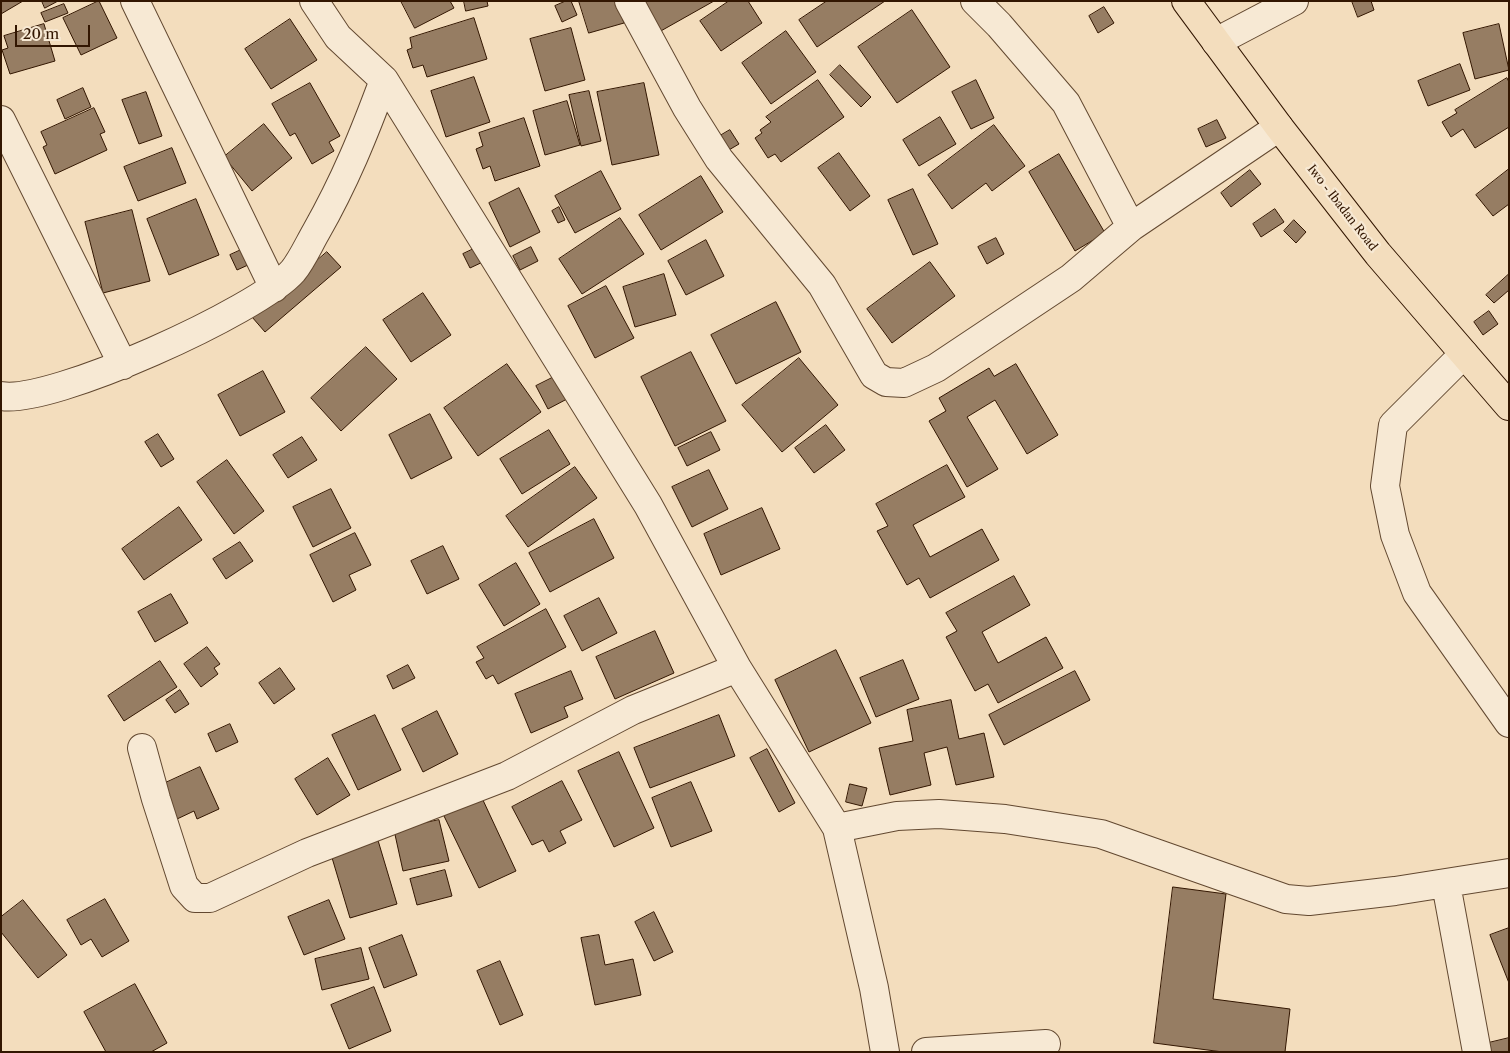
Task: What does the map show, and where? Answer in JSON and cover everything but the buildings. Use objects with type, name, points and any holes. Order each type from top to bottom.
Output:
[{"type":"main road","name":"Iwo - Ibadan Road","points":[[1186,1],[1279,127],[1378,254],[1509,406]]},
{"type":"street","points":[[135,1],[274,288]]},
{"type":"street","points":[[314,1],[338,37],[384,80],[648,505],[737,668],[837,828],[872,979],[885,1052]]},
{"type":"street","points":[[629,1],[688,108],[719,159],[822,285],[874,375],[886,382],[904,383],[936,368],[1071,278],[1131,227],[1279,127]]},
{"type":"street","points":[[975,1],[1000,25],[1066,103],[1131,227]]},
{"type":"street","points":[[1216,42],[1294,1]]},
{"type":"street","points":[[1,396],[11,398],[39,394],[123,365],[233,313],[274,288],[294,270],[335,198],[358,151],[384,80]]},
{"type":"street","points":[[1,120],[123,365]]},
{"type":"street","points":[[1464,354],[1393,426],[1385,486],[1394,535],[1417,593],[1509,723]]},
{"type":"street","points":[[142,748],[184,886],[195,898],[210,898],[307,853],[507,776],[633,710],[737,668]]},
{"type":"street","points":[[837,828],[896,816],[939,814],[1005,819],[1101,834],[1286,899],[1309,901],[1446,884],[1509,873]]},
{"type":"street","points":[[1446,884],[1477,1052]]},
{"type":"street","points":[[926,1052],[1046,1044]]}]
